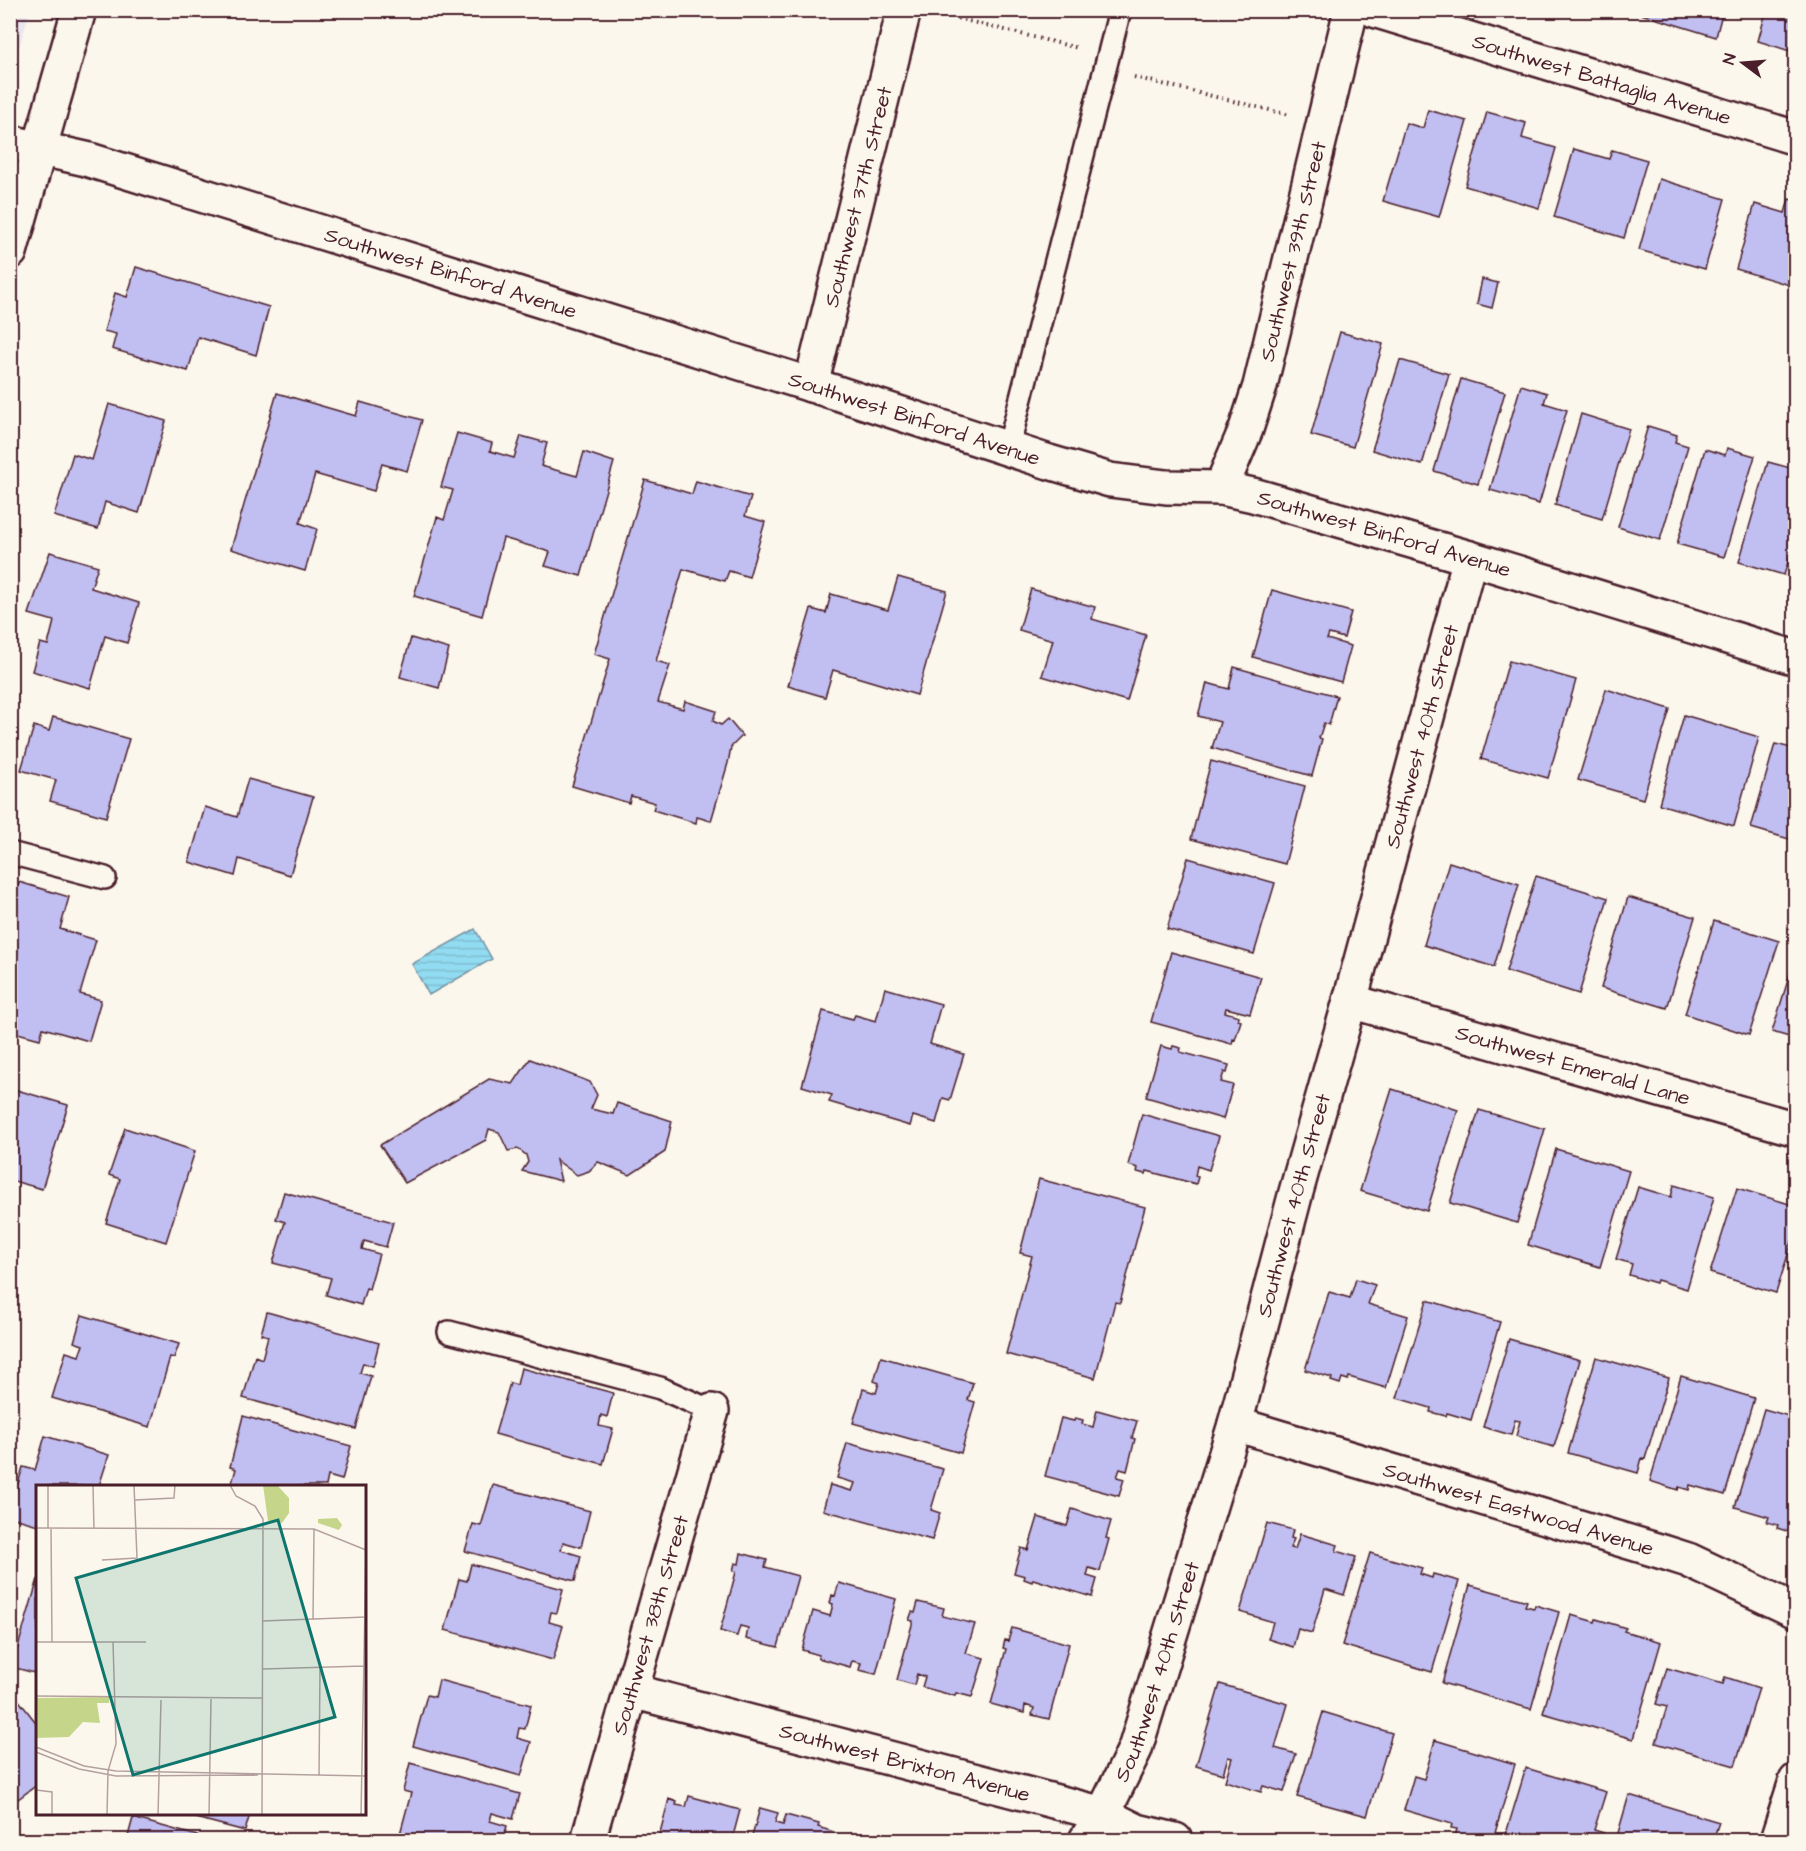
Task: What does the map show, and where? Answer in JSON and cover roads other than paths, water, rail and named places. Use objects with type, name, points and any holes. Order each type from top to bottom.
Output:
[{"type":"street","points":[[10,252],[25,145],[79,10]]},
{"type":"street","name":"Southwest 39th Street","points":[[1221,488],[1246,429],[1260,386],[1351,10]]},
{"type":"street","name":"Southwest Battaglia Avenue","points":[[1374,10],[1796,138]]},
{"type":"street","name":"Southwest 37th Street","points":[[811,385],[920,12]]},
{"type":"street","name":"Southwest Binford Avenue","points":[[25,145],[97,162],[1110,480],[1166,487],[1221,488],[1253,495],[1470,558],[1796,658]]},
{"type":"street","name":"Southwest 40th Street","points":[[1095,1827],[1136,1749],[1234,1425],[1470,558]]},
{"type":"street","name":"Southwest Emerald Lane","points":[[1350,1001],[1796,1129]]},
{"type":"street","name":"Southwest 38th Street","points":[[588,1840],[712,1411]]},
{"type":"street","name":"Southwest Eastwood Avenue","points":[[1234,1425],[1666,1552],[1688,1560],[1796,1611]]},
{"type":"street","name":"Southwest Brixton Avenue","points":[[632,1691],[1095,1827],[1137,1831],[1175,1840]]},
{"type":"street","points":[[1777,1840],[1796,1781]]},
{"type":"lane","points":[[1008,449],[1120,10]]},
{"type":"lane","points":[[10,853],[105,878]]},
{"type":"lane","points":[[449,1332],[660,1388],[712,1411]]},
{"type":"water","points":[[475,929],[492,959],[429,995],[412,964]]}]
